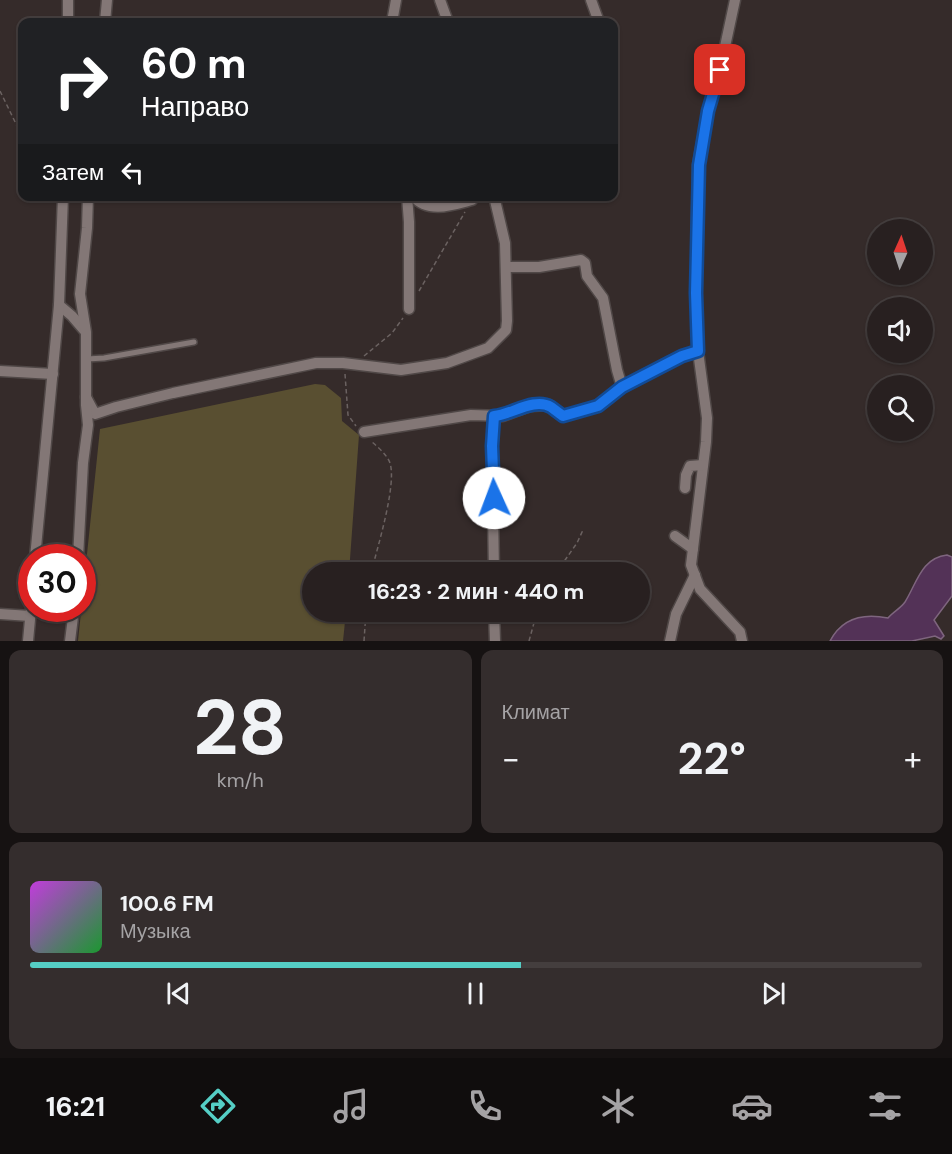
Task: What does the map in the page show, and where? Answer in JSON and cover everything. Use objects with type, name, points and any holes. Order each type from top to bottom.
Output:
[{"type":"street","points":[[68,0],[68,18]]},
{"type":"street","points":[[105,18],[107,0]]},
{"type":"street","points":[[393,18],[396,0]]},
{"type":"street","points":[[440,0],[447,18]]},
{"type":"street","points":[[591,0],[598,18]]},
{"type":"street","points":[[735,0],[706,121],[699,165],[696,293],[698,351],[707,418],[704,465],[691,565],[700,589],[740,632],[742,641]]},
{"type":"street","points":[[36,544],[59,305],[63,201]]},
{"type":"street","points":[[79,544],[83,463],[88,425],[86,332],[80,294],[88,201]]},
{"type":"street","points":[[407,201],[409,309]]},
{"type":"street","points":[[417,201],[431,207],[444,207],[468,201]]},
{"type":"street","points":[[86,397],[95,414],[132,403],[316,363],[343,363],[401,370],[447,363],[488,348],[506,330],[505,243],[495,201]]},
{"type":"street","points":[[507,267],[539,267],[581,260],[585,263],[587,276],[603,298],[622,387]]},
{"type":"street","points":[[59,305],[86,332]]},
{"type":"street","points":[[364,432],[471,415],[503,416],[530,406],[549,405],[563,416],[598,406],[622,387],[682,356],[698,351]]},
{"type":"street","points":[[0,371],[53,374]]},
{"type":"street","points":[[494,416],[492,446],[494,562]]},
{"type":"street","points":[[685,488],[686,475],[690,466],[704,465]]},
{"type":"street","points":[[675,536],[693,549]]},
{"type":"street","points":[[670,641],[676,614],[695,575]]},
{"type":"street","points":[[0,614],[18,615]]},
{"type":"street","points":[[28,641],[30,622]]},
{"type":"street","points":[[70,641],[72,622]]},
{"type":"street","points":[[494,622],[495,641]]},
{"type":"lane","points":[[87,359],[194,342]]},
{"type":"path","points":[[0,91],[18,126]]},
{"type":"path","points":[[343,363],[348,415],[351,422],[364,432],[385,455],[391,471],[387,508],[374,562]]},
{"type":"path","points":[[564,562],[583,530]]},
{"type":"path","points":[[364,641],[365,622]]},
{"type":"path","points":[[529,641],[534,622]]},
{"type":"shaded area","points":[[315,384],[325,385],[341,398],[342,421],[359,435],[350,562],[302,562],[302,622],[345,622],[343,641],[78,641],[80,622],[96,622],[96,544],[88,544],[100,429]]},
{"type":"shaded area","points":[[947,555],[952,557],[952,596],[934,620],[944,636],[941,639],[935,636],[912,641],[830,641],[847,622],[870,616],[888,618],[905,602],[925,566],[938,557]]},
{"type":"route","points":[[494,498],[492,446],[494,416],[503,416],[530,406],[549,405],[563,416],[583,411],[598,406],[622,387],[682,356],[698,351],[696,293],[699,165],[708,111],[720,70]]}]
